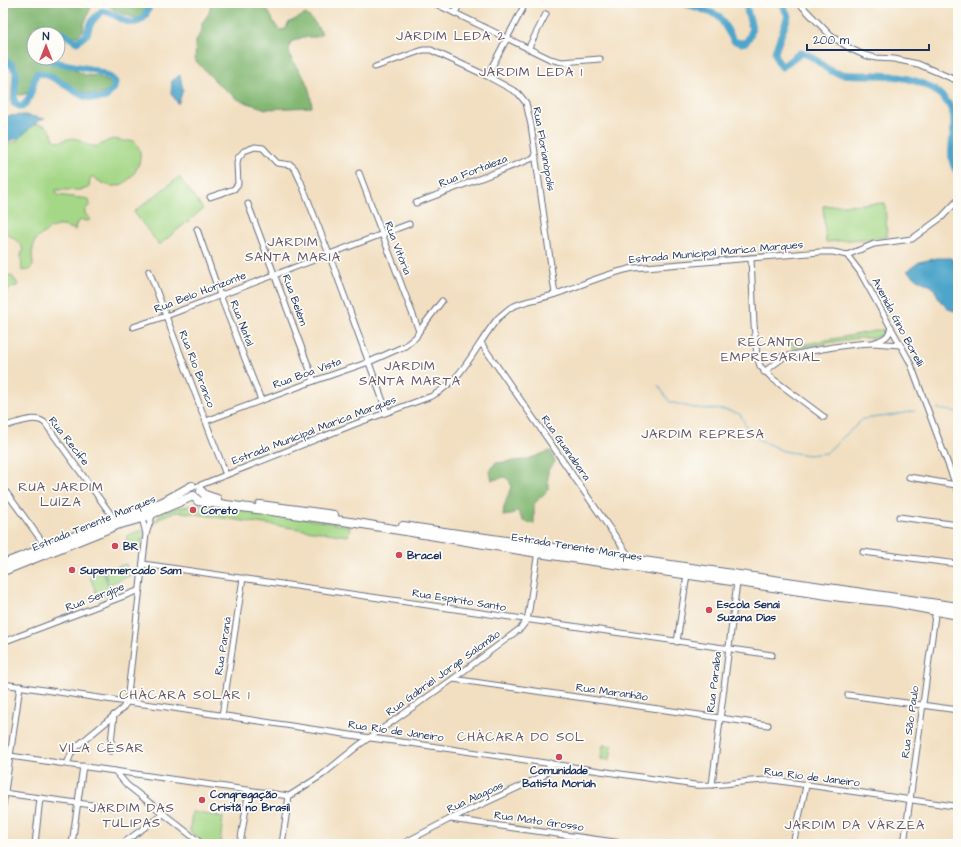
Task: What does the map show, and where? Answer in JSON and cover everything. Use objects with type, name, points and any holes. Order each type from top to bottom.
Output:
[{"type":"main road","name":"Estrada Tenente Marques","points":[[3,564],[115,520],[154,509],[196,491],[205,496],[223,500],[288,508],[539,550],[936,607],[958,615]]},
{"type":"main road","points":[[142,518],[142,512],[151,508],[154,509]]},
{"type":"main road","name":"Estrada Tenente Marques","points":[[3,571],[117,526],[142,518]]},
{"type":"main road","name":"Estrada Tenente Marques","points":[[631,563],[687,575],[855,599],[936,607],[958,607]]},
{"type":"street","points":[[434,3],[506,39],[556,61],[600,59]]},
{"type":"street","points":[[455,13],[460,3]]},
{"type":"street","points":[[799,3],[831,36],[864,56],[894,59],[918,64],[958,81]]},
{"type":"street","points":[[487,76],[524,6]]},
{"type":"street","points":[[528,49],[546,14]]},
{"type":"street","name":"Rua Florianópolis","points":[[375,68],[427,49],[487,76],[512,89],[522,97],[528,110],[536,156],[555,294]]},
{"type":"street","points":[[210,197],[234,189],[238,180],[237,163],[241,154],[255,147],[263,148],[275,162],[291,166],[295,169],[329,254],[387,412]]},
{"type":"street","name":"Rua Fortaleza","points":[[416,203],[536,156]]},
{"type":"street","name":"Rua Vitória","points":[[359,173],[419,330]]},
{"type":"street","points":[[847,255],[874,244],[912,239],[942,217],[958,200]]},
{"type":"street","name":"Rua Belém","points":[[248,204],[314,380]]},
{"type":"street","name":"Rua Belo Horizonte","points":[[133,327],[166,316],[409,224]]},
{"type":"street","name":"Rua Natal","points":[[197,229],[220,295],[261,400]]},
{"type":"street","name":"Estrada Municipal Marica Marques","points":[[196,491],[210,481],[442,391],[455,379],[498,319],[510,308],[517,305],[555,294],[611,274],[634,268],[824,252],[837,252],[847,255]]},
{"type":"street","name":"Avenida Gino Borelli","points":[[847,255],[860,272],[913,369],[958,491]]},
{"type":"street","points":[[750,258],[757,356],[760,366],[764,372],[824,417]]},
{"type":"street","name":"Rua Rio Branco","points":[[149,271],[226,475]]},
{"type":"street","name":"Rua Boa Vista","points":[[206,421],[314,380],[368,362],[405,346],[413,340],[442,301]]},
{"type":"street","points":[[873,343],[888,336],[891,327]]},
{"type":"street","name":"Rua Guanabara","points":[[481,343],[631,563]]},
{"type":"street","points":[[757,356],[784,357],[858,343],[900,345]]},
{"type":"street","points":[[764,372],[784,357]]},
{"type":"street","name":"Rua Recife","points":[[9,425],[34,419],[45,423],[115,520]]},
{"type":"street","points":[[909,477],[956,485]]},
{"type":"street","points":[[3,488],[47,548]]},
{"type":"street","name":"Rua Sergipe","points":[[3,642],[140,590],[146,534],[154,509]]},
{"type":"street","points":[[899,517],[958,525]]},
{"type":"street","name":"Rua Sergipe","points":[[142,518],[146,534]]},
{"type":"street","points":[[527,620],[539,550]]},
{"type":"street","points":[[863,552],[958,564]]},
{"type":"street","name":"Rua Espírito Santo","points":[[143,564],[438,606],[728,650],[772,655]]},
{"type":"street","points":[[677,642],[687,575]]},
{"type":"street","name":"Rua Paraná","points":[[222,716],[243,578]]},
{"type":"street","name":"Rua Paraíba","points":[[712,785],[737,582]]},
{"type":"street","points":[[66,764],[70,754],[76,747],[127,702],[140,590]]},
{"type":"street","name":"Rua São Paulo","points":[[904,844],[936,607]]},
{"type":"street","name":"Rua Gabriel Jorge Salomão","points":[[289,796],[322,775],[370,738],[513,635],[527,620]]},
{"type":"street","name":"Rua Maranhão","points":[[453,679],[768,725]]},
{"type":"street","name":"Rua Rio de Janeiro","points":[[3,684],[686,784],[712,785],[765,780],[954,806]]},
{"type":"street","points":[[3,806],[20,686]]},
{"type":"street","points":[[848,695],[958,710]]},
{"type":"street","points":[[110,751],[114,715]]},
{"type":"street","points":[[3,755],[289,796],[282,844]]},
{"type":"street","name":"Rua Alagoas","points":[[402,844],[412,842],[450,819],[543,776],[548,771],[550,763]]},
{"type":"street","points":[[72,844],[83,766]]},
{"type":"street","points":[[116,771],[127,785],[200,844]]},
{"type":"street","points":[[793,844],[806,786]]},
{"type":"street","points":[[240,844],[249,790]]},
{"type":"street","points":[[4,793],[107,807]]},
{"type":"street","points":[[35,844],[40,798]]},
{"type":"street","points":[[468,810],[467,816],[469,821]]},
{"type":"street","points":[[122,844],[163,814]]},
{"type":"street","name":"Rua Mato Grosso","points":[[450,819],[595,842],[629,844]]},
{"type":"green space","points":[[3,3],[96,3],[91,7],[84,24],[83,31],[78,36],[66,34],[66,26],[55,26],[53,24],[44,23],[36,26],[26,26],[26,66],[62,66],[72,68],[85,75],[98,76],[109,82],[113,87],[111,92],[106,93],[91,94],[81,92],[68,86],[50,73],[42,72],[34,76],[29,92],[19,95],[16,87],[14,62],[3,58]]},
{"type":"green space","points":[[105,3],[146,3],[144,17],[137,19],[116,11]]},
{"type":"green space","points":[[211,3],[264,3],[276,26],[280,30],[286,29],[288,23],[306,14],[311,19],[322,34],[316,37],[303,37],[291,42],[289,48],[291,58],[307,85],[312,107],[266,109],[239,100],[218,84],[195,60],[196,41],[202,30],[202,23],[209,13]]},
{"type":"green space","points":[[36,124],[46,126],[50,130],[54,140],[60,142],[72,138],[79,140],[84,144],[95,146],[113,139],[126,141],[132,140],[139,147],[140,158],[139,164],[133,174],[125,183],[120,185],[106,185],[92,176],[90,179],[89,188],[80,190],[56,190],[57,195],[89,199],[90,205],[85,210],[85,214],[91,219],[88,221],[81,220],[76,224],[75,230],[68,227],[58,226],[45,232],[35,240],[32,253],[33,266],[29,270],[22,271],[22,247],[3,232],[3,142],[11,143],[17,141],[19,135]]},
{"type":"green space","points":[[179,177],[203,209],[159,245],[134,212]]},
{"type":"green space","points":[[885,203],[887,237],[826,242],[823,206]]},
{"type":"green space","points":[[3,274],[12,276],[18,284],[17,286],[9,288],[3,300]]},
{"type":"green space","points":[[886,329],[886,332],[875,338],[857,338],[793,349],[790,342],[800,345]]},
{"type":"green space","points":[[550,451],[555,462],[548,470],[548,490],[534,504],[534,524],[523,521],[517,510],[511,515],[503,516],[504,507],[511,487],[510,481],[505,477],[492,480],[490,472],[495,463],[525,460]]},
{"type":"green space","points":[[196,505],[256,511],[350,526],[348,536],[181,512],[166,515],[154,524],[161,513],[175,508]]},
{"type":"green space","points":[[143,530],[144,536],[142,542],[134,550],[126,541],[127,538],[132,533]]},
{"type":"green space","points":[[126,564],[130,576],[109,584],[104,571]]},
{"type":"green space","points":[[103,572],[111,593],[98,598],[90,577]]},
{"type":"green space","points":[[603,745],[612,746],[610,760],[601,759]]},
{"type":"green space","points":[[192,812],[223,817],[220,844],[205,844],[190,831]]},
{"type":"water","points":[[180,75],[183,90],[178,104],[171,93],[172,81]]},
{"type":"water","points":[[25,115],[45,119],[38,121],[19,138],[3,142],[3,116]]},
{"type":"water","points":[[937,258],[951,258],[958,266],[958,312],[948,309],[941,302],[933,287],[917,279],[907,271],[919,262]]},
{"type":"waterway","points":[[66,35],[77,42],[87,34],[92,21],[102,11],[126,21],[136,22],[144,17],[151,3]]},
{"type":"waterway","points":[[682,3],[719,16],[734,41],[741,43],[746,42],[752,31],[747,8],[748,3]]},
{"type":"waterway","points":[[782,3],[788,16],[775,52],[777,60],[782,67],[800,53],[814,58],[829,70],[834,72],[853,75],[881,75],[897,77],[913,80],[934,90],[946,100],[953,113],[954,128],[952,159],[958,173]]},
{"type":"waterway","points":[[3,62],[10,63],[16,72],[14,103],[22,107],[30,95],[37,73],[55,78],[79,94],[96,99],[106,97],[114,88],[115,82],[108,76],[91,69],[66,64]]},
{"type":"waterway","points":[[658,385],[670,402],[693,408],[725,410],[740,414],[748,430],[758,439],[783,451],[808,455],[826,453],[863,419],[915,411]]},
{"type":"waterway","points":[[938,409],[958,412]]},
{"type":"place","name":"Coreto","points":[[193,510]]},
{"type":"place","name":"BR","points":[[115,546]]},
{"type":"place","name":"Bracel","points":[[399,555]]},
{"type":"place","name":"Supermercado Sam","points":[[72,570]]},
{"type":"place","name":"Escola Senai Suzana Dias","points":[[709,610]]},
{"type":"place","name":"Comunidade Batista Moriah","points":[[559,757]]},
{"type":"place","name":"Congregação Cristã no Brasil","points":[[202,800]]},
{"type":"district","name":"JARDIM LEDA 2","points":[[451,36]]},
{"type":"district","name":"JARDIM LEDA 1","points":[[531,72]]},
{"type":"district","name":"JARDIM SANTA MARIA","points":[[293,250]]},
{"type":"district","name":"RECANTO EMPRESARIAL","points":[[771,350]]},
{"type":"district","name":"JARDIM SANTA MARTA","points":[[410,374]]},
{"type":"district","name":"JARDIM REPRESA","points":[[703,434]]},
{"type":"district","name":"RUA JARDIM LUÍZA","points":[[61,494]]},
{"type":"district","name":"CHÁCARA SOLAR 1","points":[[185,695]]},
{"type":"district","name":"CHÁCARA DO SOL","points":[[521,737]]},
{"type":"district","name":"VILA CÉSAR","points":[[102,748]]},
{"type":"district","name":"JARDIM DAS TULIPAS","points":[[132,816]]},
{"type":"district","name":"JARDIM DA VÁRZEA","points":[[855,825]]}]
